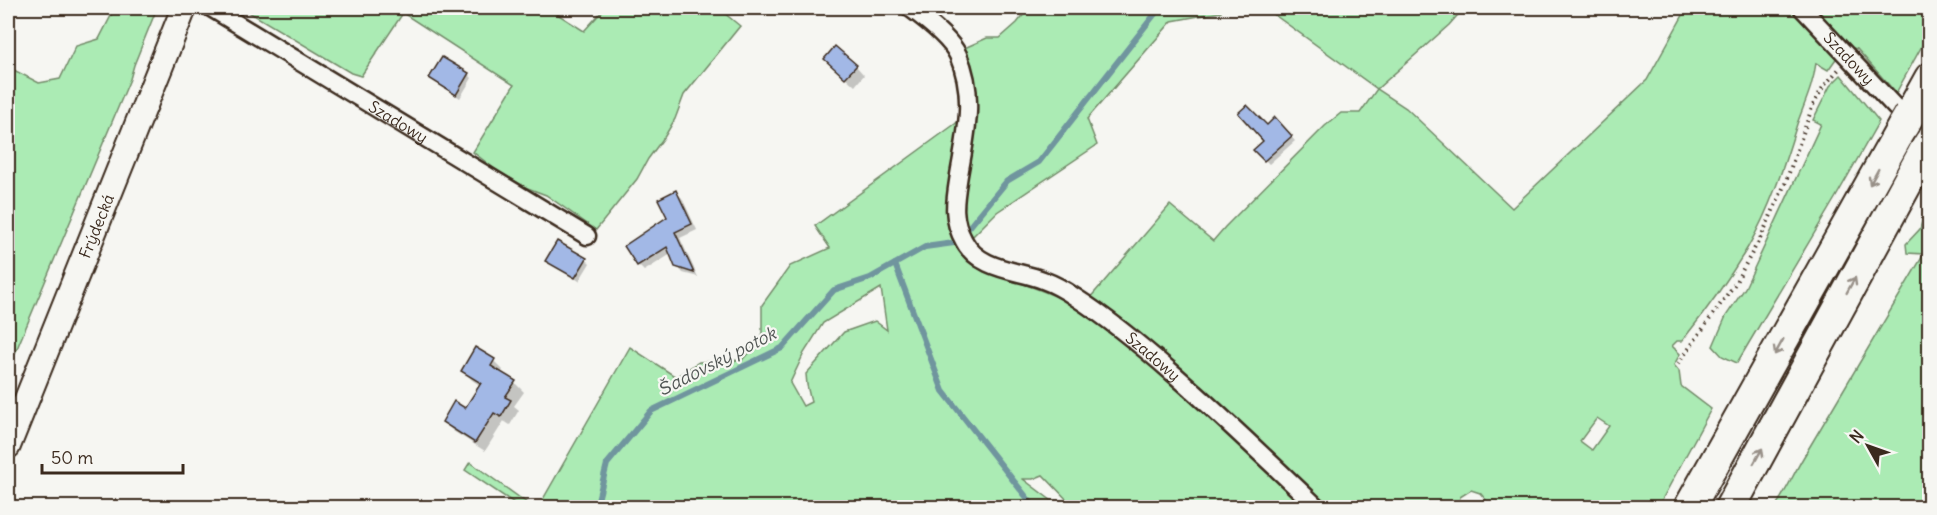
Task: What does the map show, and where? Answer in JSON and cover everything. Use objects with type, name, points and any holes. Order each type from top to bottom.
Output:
[{"type":"highway","points":[[1689,507],[1903,116],[1929,78]]},
{"type":"highway","points":[[1730,507],[1927,147]]},
{"type":"main road","name":"Frýdecká","points":[[8,446],[184,8]]},
{"type":"street","name":"Szadowy","points":[[211,8],[587,236]]},
{"type":"street","name":"Szadowy","points":[[910,8],[934,27],[957,54],[969,92],[968,123],[953,206],[961,236],[978,258],[1007,270],[1043,280],[1067,291],[1098,311],[1210,406],[1318,507]]},
{"type":"street","name":"Szadowy","points":[[1802,8],[1903,116]]},
{"type":"path","points":[[1678,364],[1734,285],[1761,237],[1785,184],[1807,117],[1818,96],[1833,75],[1851,58]]},
{"type":"green space","points":[[115,8],[157,8],[130,79],[8,370],[8,263],[14,258],[8,251],[8,67],[39,83],[60,79],[76,46],[99,39]]},
{"type":"green space","points":[[242,8],[548,8],[584,31],[605,8],[718,8],[740,26],[684,95],[675,119],[637,179],[596,230],[546,195],[525,187],[496,170],[473,152],[514,85],[403,13],[361,76],[351,73]]},
{"type":"green space","points":[[1029,8],[1219,8],[1221,12],[1172,21],[1087,119],[1097,145],[997,212],[959,250],[986,269],[1062,299],[1104,326],[1308,507],[1074,507],[1043,475],[1033,479],[1023,479],[1060,507],[538,508],[630,347],[676,377],[699,362],[742,360],[762,338],[762,305],[790,266],[830,248],[815,226],[955,124],[976,105],[960,50],[987,38],[1000,38]],"holes":[[[881,288],[887,330],[875,321],[844,332],[806,374],[811,402],[803,406],[790,383],[804,353],[823,323]]]},
{"type":"green space","points":[[1265,8],[1464,8],[1449,25],[1377,89]]},
{"type":"green space","points":[[1687,8],[1790,8],[1838,56],[1828,70],[1816,63],[1811,87],[1776,187],[1748,247],[1691,330],[1682,341],[1677,341],[1672,346],[1680,354],[1674,365],[1679,371],[1681,386],[1711,409],[1658,507],[1492,507],[1480,493],[1471,490],[1460,497],[1458,507],[1327,507],[1089,299],[1170,205],[1213,241],[1325,126],[1341,113],[1360,113],[1377,89],[1406,108],[1512,208],[1647,80]],"holes":[[[1597,418],[1609,426],[1592,450],[1580,441]]]},
{"type":"green space","points":[[1809,8],[1929,8],[1929,33],[1896,93],[1857,49],[1849,47]]},
{"type":"green space","points":[[1841,75],[1879,121],[1737,363],[1722,356],[1713,346],[1726,316],[1745,288],[1821,124],[1813,120],[1830,86]]},
{"type":"green space","points":[[1929,196],[1929,507],[1775,507],[1924,254],[1907,253],[1906,244],[1920,229]]},
{"type":"green space","points":[[470,462],[532,507],[520,507],[465,470]]},
{"type":"building","points":[[835,46],[857,65],[845,78],[824,59]]},
{"type":"building","points":[[442,57],[469,73],[456,95],[429,78]]},
{"type":"building","points":[[1247,105],[1267,125],[1275,117],[1292,136],[1264,161],[1253,150],[1263,141],[1238,113]]},
{"type":"building","points":[[676,190],[692,224],[675,232],[694,273],[675,267],[667,247],[637,266],[624,246],[667,217],[658,199]]},
{"type":"building","points":[[557,241],[587,258],[575,278],[545,261]]},
{"type":"building","points":[[475,347],[495,359],[491,366],[516,381],[505,397],[511,400],[501,417],[494,413],[475,443],[442,422],[454,401],[465,408],[481,383],[461,371]]},
{"type":"waterway","name":"Šadovský potok","points":[[596,508],[607,464],[651,411],[782,348],[834,290],[870,278],[925,247],[954,243],[1007,181],[1039,162],[1158,10],[1165,8]]},
{"type":"waterway","points":[[895,264],[943,391],[1035,508]]}]
